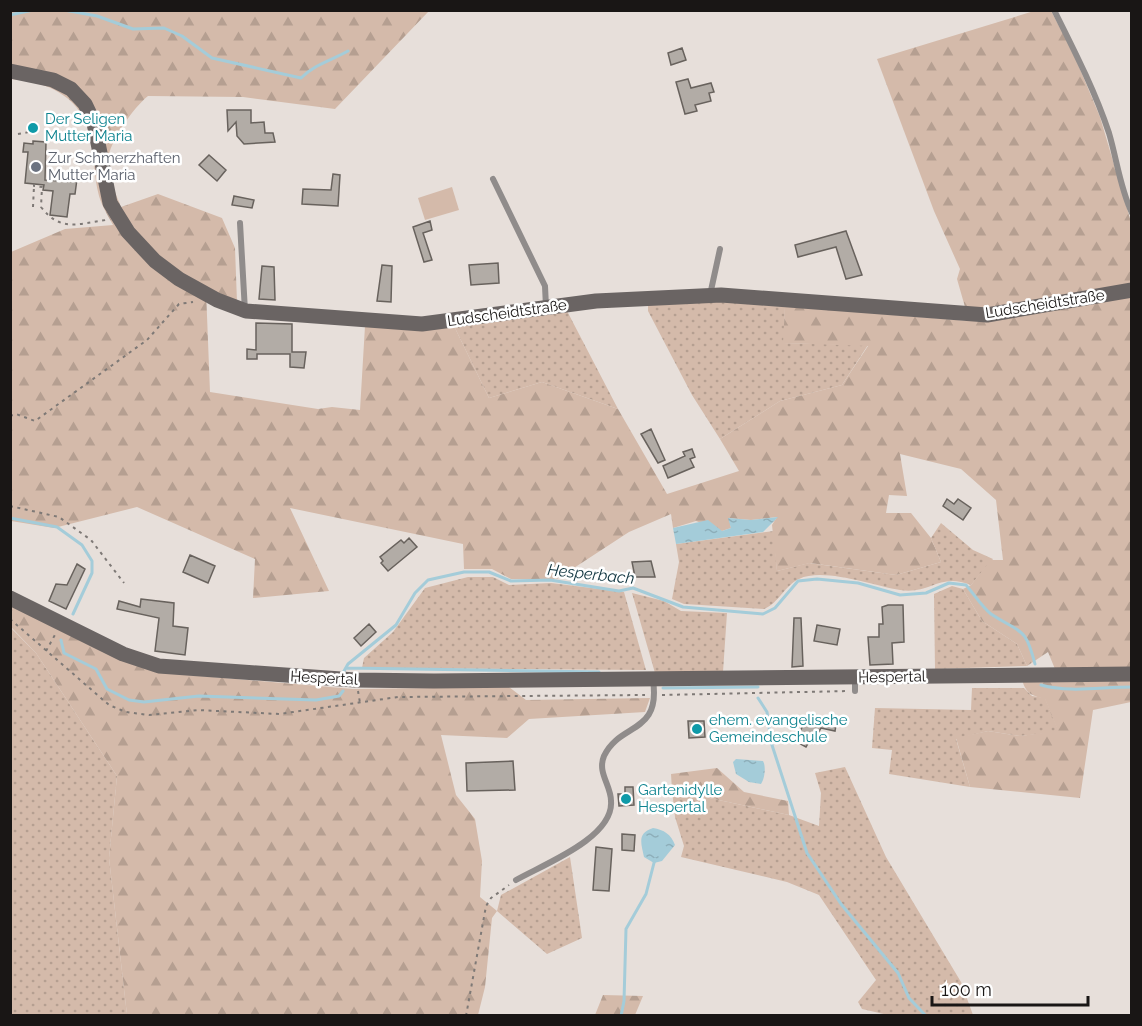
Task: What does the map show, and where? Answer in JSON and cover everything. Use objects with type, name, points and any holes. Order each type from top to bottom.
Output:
[{"type":"street","name":"Ludscheidtstraße","points":[[10,71],[53,80],[71,89],[85,104],[99,143],[105,185],[118,218],[155,261],[193,288],[246,311],[422,324],[546,307],[710,295],[987,315],[1131,290]]},
{"type":"street","name":"Hespertal","points":[[10,598],[149,664],[182,670],[355,680],[654,688],[855,684],[1131,674]]},
{"type":"lane","points":[[1054,10],[1087,77],[1105,124],[1131,213]]},
{"type":"lane","points":[[494,179],[545,286],[546,307]]},
{"type":"lane","points":[[240,223],[246,311]]},
{"type":"lane","points":[[710,295],[720,249]]},
{"type":"lane","points":[[516,880],[580,846],[609,816],[612,798],[602,774],[605,756],[612,745],[640,725],[654,706],[654,688]]},
{"type":"path","points":[[18,134],[29,132],[33,128]]},
{"type":"path","points":[[33,207],[34,185],[42,187],[41,207],[48,216],[65,226],[102,220]]},
{"type":"path","points":[[10,416],[16,414],[35,421],[147,340],[179,304],[217,300]]},
{"type":"path","points":[[10,506],[59,517],[91,540],[124,582]]},
{"type":"path","points":[[10,620],[109,705],[126,712],[149,715],[198,710],[279,714],[398,697],[855,684]]},
{"type":"path","points":[[46,651],[61,623]]},
{"type":"path","points":[[466,1016],[472,996],[486,906],[490,898],[516,880]]},
{"type":"green space","points":[[10,11],[429,11],[335,109],[243,97],[148,96],[129,116],[117,135],[109,153],[108,166],[121,207],[158,194],[222,218],[235,248],[237,302],[206,290],[210,392],[318,409],[332,407],[360,410],[365,326],[454,326],[489,398],[542,382],[618,409],[667,494],[739,471],[720,439],[780,401],[842,385],[868,346],[783,343],[785,306],[969,321],[957,279],[960,269],[934,211],[877,59],[1034,11],[1051,11],[1072,50],[1100,117],[1131,222],[1131,667],[1055,669],[1048,652],[1027,666],[1017,644],[982,621],[963,589],[971,585],[991,560],[1003,560],[996,500],[961,469],[900,454],[907,496],[889,495],[886,513],[911,513],[931,538],[941,562],[896,575],[810,563],[777,571],[772,525],[777,517],[751,520],[729,518],[731,528],[722,531],[696,521],[673,528],[671,514],[629,532],[557,579],[511,579],[492,569],[464,569],[463,544],[290,508],[329,591],[253,598],[255,559],[137,507],[54,528],[11,521],[11,252],[65,229],[113,225],[99,196],[89,132],[77,108],[69,99],[48,87],[11,79]]},
{"type":"green space","points":[[452,187],[459,210],[425,220],[418,198]]},
{"type":"green space","points":[[710,301],[785,306],[784,343],[868,345],[842,385],[780,401],[720,439],[692,395],[648,311],[648,305]]},
{"type":"green space","points":[[566,309],[618,409],[542,382],[489,398],[454,326]]},
{"type":"green space","points":[[941,523],[973,550],[993,559],[971,585],[951,581],[910,591],[849,578],[822,575],[799,579],[790,585],[774,603],[764,609],[684,604],[672,599],[679,562],[676,544],[774,531],[777,571],[809,563],[896,575],[941,562],[931,538]]},
{"type":"green space","points":[[468,577],[493,577],[509,585],[551,583],[624,592],[646,670],[362,668],[364,658],[393,632],[425,588]]},
{"type":"green space","points":[[952,586],[963,589],[982,621],[1017,644],[1027,666],[935,669],[934,594]]},
{"type":"green space","points":[[632,593],[664,601],[681,611],[727,613],[723,672],[655,673]]},
{"type":"green space","points":[[10,605],[156,672],[353,689],[509,687],[526,700],[650,698],[645,712],[529,719],[507,738],[441,735],[456,795],[475,819],[482,861],[480,897],[497,911],[492,918],[485,987],[478,1015],[127,1015],[109,858],[117,776],[36,653],[11,627]]},
{"type":"green space","points":[[10,627],[36,653],[117,776],[109,858],[127,1015],[11,1015]]},
{"type":"green space","points":[[1022,679],[1131,679],[1131,702],[1093,710],[1080,798],[970,787],[956,738],[988,731],[1020,736],[1058,731],[1045,699],[1030,693],[1025,688]]},
{"type":"green space","points":[[972,688],[1024,688],[1032,696],[1045,698],[1059,732],[1020,736],[988,731],[956,739],[970,787],[889,774],[892,750],[872,748],[875,708],[971,710]]},
{"type":"green space","points":[[845,767],[886,857],[961,982],[973,1015],[888,1015],[862,1009],[858,1002],[876,980],[819,895],[787,882],[681,857],[684,846],[675,817],[672,790],[789,815],[819,826],[821,793],[815,773]]},
{"type":"green space","points":[[717,768],[744,792],[788,801],[789,815],[672,790],[671,774]]},
{"type":"green space","points":[[570,857],[582,938],[547,954],[497,911],[501,895]]},
{"type":"green space","points":[[603,995],[643,996],[635,1015],[595,1015]]},
{"type":"water","points":[[778,517],[763,532],[676,544],[673,528],[708,520],[722,531],[731,528],[728,518],[751,520]]},
{"type":"water","points":[[736,759],[763,761],[765,772],[761,784],[749,782],[736,774],[733,762]]},
{"type":"water","points":[[653,828],[667,833],[675,845],[662,861],[654,863],[644,857],[641,843],[644,833]]},
{"type":"building","points":[[682,48],[686,60],[671,65],[668,53]]},
{"type":"building","points":[[688,79],[691,88],[711,83],[714,92],[709,93],[711,101],[695,105],[697,111],[685,114],[676,82]]},
{"type":"building","points":[[227,110],[251,110],[251,123],[264,122],[265,133],[273,133],[275,142],[244,144],[237,136],[236,122],[228,131]]},
{"type":"building","points":[[33,141],[46,142],[45,180],[61,181],[62,177],[77,179],[75,194],[70,194],[67,217],[50,215],[53,191],[43,190],[44,185],[25,183],[28,152],[23,152],[24,143],[33,144]]},
{"type":"building","points":[[209,155],[226,170],[217,181],[199,165]]},
{"type":"building","points":[[333,174],[340,175],[338,206],[302,204],[303,189],[331,190]]},
{"type":"building","points":[[234,196],[254,200],[252,208],[232,205]]},
{"type":"building","points":[[430,221],[432,230],[423,233],[432,260],[424,262],[413,227]]},
{"type":"building","points":[[846,231],[862,275],[846,279],[836,247],[798,257],[795,245]]},
{"type":"building","points":[[498,263],[499,283],[471,285],[469,265]]},
{"type":"building","points":[[382,265],[392,266],[391,302],[377,301]]},
{"type":"building","points":[[262,266],[274,267],[275,300],[259,299]]},
{"type":"building","points":[[256,323],[292,324],[292,352],[306,352],[304,368],[290,367],[290,354],[257,354],[257,359],[247,359],[247,349],[256,350]]},
{"type":"building","points":[[651,429],[665,460],[658,463],[641,434]]},
{"type":"building","points":[[692,449],[695,457],[690,459],[694,467],[668,478],[663,466],[685,456],[683,452]]},
{"type":"building","points":[[947,499],[954,504],[958,499],[971,508],[963,520],[943,506]]},
{"type":"building","points":[[409,538],[417,547],[388,571],[381,563],[383,561],[380,557],[401,540],[404,543]]},
{"type":"building","points":[[190,555],[215,566],[208,583],[183,572]]},
{"type":"building","points":[[651,561],[655,577],[635,577],[632,562]]},
{"type":"building","points":[[77,564],[85,569],[66,609],[49,601],[56,584],[67,585]]},
{"type":"building","points":[[141,599],[174,603],[173,626],[188,628],[185,655],[155,651],[159,618],[117,609],[119,601],[140,607]]},
{"type":"building","points":[[903,605],[904,642],[892,643],[893,664],[870,665],[868,637],[879,637],[879,624],[883,624],[882,607]]},
{"type":"building","points":[[794,618],[801,618],[803,666],[792,667]]},
{"type":"building","points":[[369,624],[376,632],[361,646],[354,638]]},
{"type":"building","points":[[817,625],[840,629],[837,645],[814,641]]},
{"type":"building","points":[[808,716],[820,722],[822,717],[837,719],[835,731],[821,728],[814,741],[810,740],[806,747],[795,741]]},
{"type":"building","name":"ehem. evangelische Gemeindeschule","points":[[688,721],[704,721],[705,737],[689,738]]},
{"type":"building","points":[[513,761],[515,790],[467,791],[466,763]]},
{"type":"building","name":"Gartenidylle Hespertal","points":[[625,787],[633,787],[634,805],[619,806],[618,794],[625,794]]},
{"type":"building","points":[[622,834],[635,835],[634,851],[622,850]]},
{"type":"building","points":[[596,847],[612,849],[609,891],[593,890]]},
{"type":"waterway","points":[[10,15],[33,10]]},
{"type":"waterway","points":[[64,10],[97,16],[133,29],[164,28],[182,36],[212,58],[301,78],[317,66],[348,51]]},
{"type":"waterway","name":"Hesperbach","points":[[10,518],[57,527],[82,545],[92,561],[92,573],[73,614]]},
{"type":"waterway","name":"Hesperbach","points":[[344,671],[348,664],[396,625],[415,593],[428,580],[464,572],[489,572],[511,581],[550,580],[619,591],[633,588],[683,607],[763,614],[775,608],[798,581],[817,579],[858,583],[900,595],[926,593],[949,583],[966,585],[991,614],[1025,636],[1035,664]]},
{"type":"waterway","name":"Hesperbach","points":[[61,640],[64,653],[96,669],[107,689],[129,700],[144,702],[199,696],[316,700],[339,696],[343,691]]},
{"type":"waterway","points":[[346,668],[599,672]]},
{"type":"waterway","name":"Hesperbach","points":[[1041,685],[1074,689],[1132,687]]},
{"type":"waterway","points":[[663,688],[758,687]]},
{"type":"waterway","points":[[758,698],[767,712],[771,742],[807,853],[841,904],[898,973],[909,998],[926,1016]]},
{"type":"waterway","points":[[621,1016],[624,1001],[626,929],[646,894],[655,859]]},
{"type":"place","name":"Der Seligen Mutter Maria","points":[[33,128]]},
{"type":"place","name":"Zur Schmerzhaften Mutter Maria","points":[[36,167]]},
{"type":"place","name":"ehem. evangelische Gemeindeschule","points":[[697,729]]},
{"type":"place","name":"Gartenidylle Hespertal","points":[[626,799]]}]
